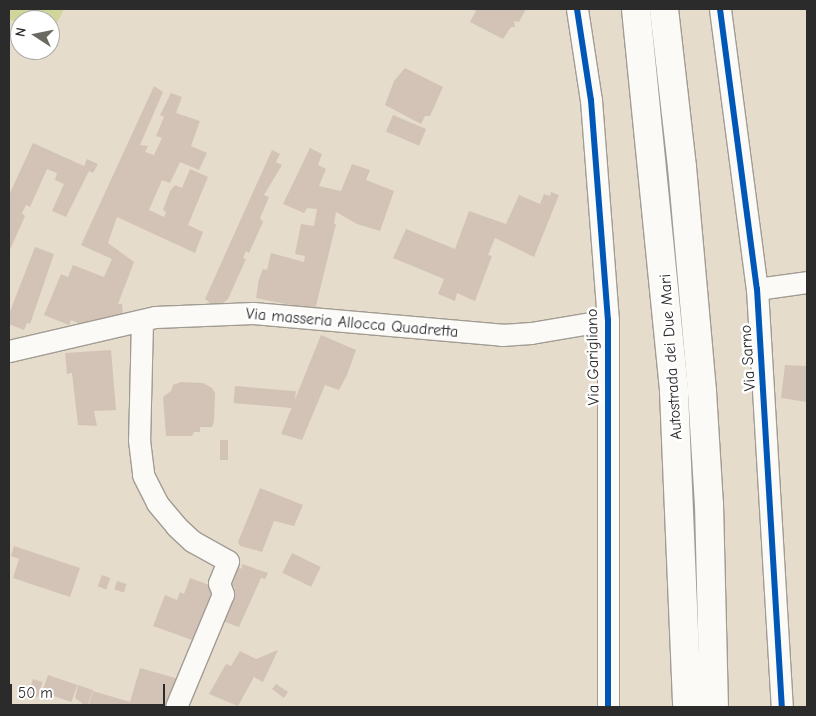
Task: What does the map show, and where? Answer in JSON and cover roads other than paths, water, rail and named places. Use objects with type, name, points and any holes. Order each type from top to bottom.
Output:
[{"type":"highway","name":"Autostrada dei Due Mari","points":[[636,9],[674,392],[687,707]]},
{"type":"highway","name":"Autostrada dei Due Mari","points":[[664,9],[682,167],[702,390],[709,513],[714,707]]},
{"type":"street","name":"Via Garigliano","points":[[577,9],[591,100],[608,320],[608,707]]},
{"type":"street","name":"Via Sarno","points":[[720,9],[757,289],[782,707]]},
{"type":"street","points":[[757,289],[807,282]]},
{"type":"street","name":"Via masseria Allocca Quadretta","points":[[9,351],[142,321],[253,312],[502,335],[531,334],[608,320]]},
{"type":"street","points":[[142,321],[139,440],[143,475],[157,503],[176,526],[192,541],[228,561],[219,583],[223,594],[176,707]]}]
